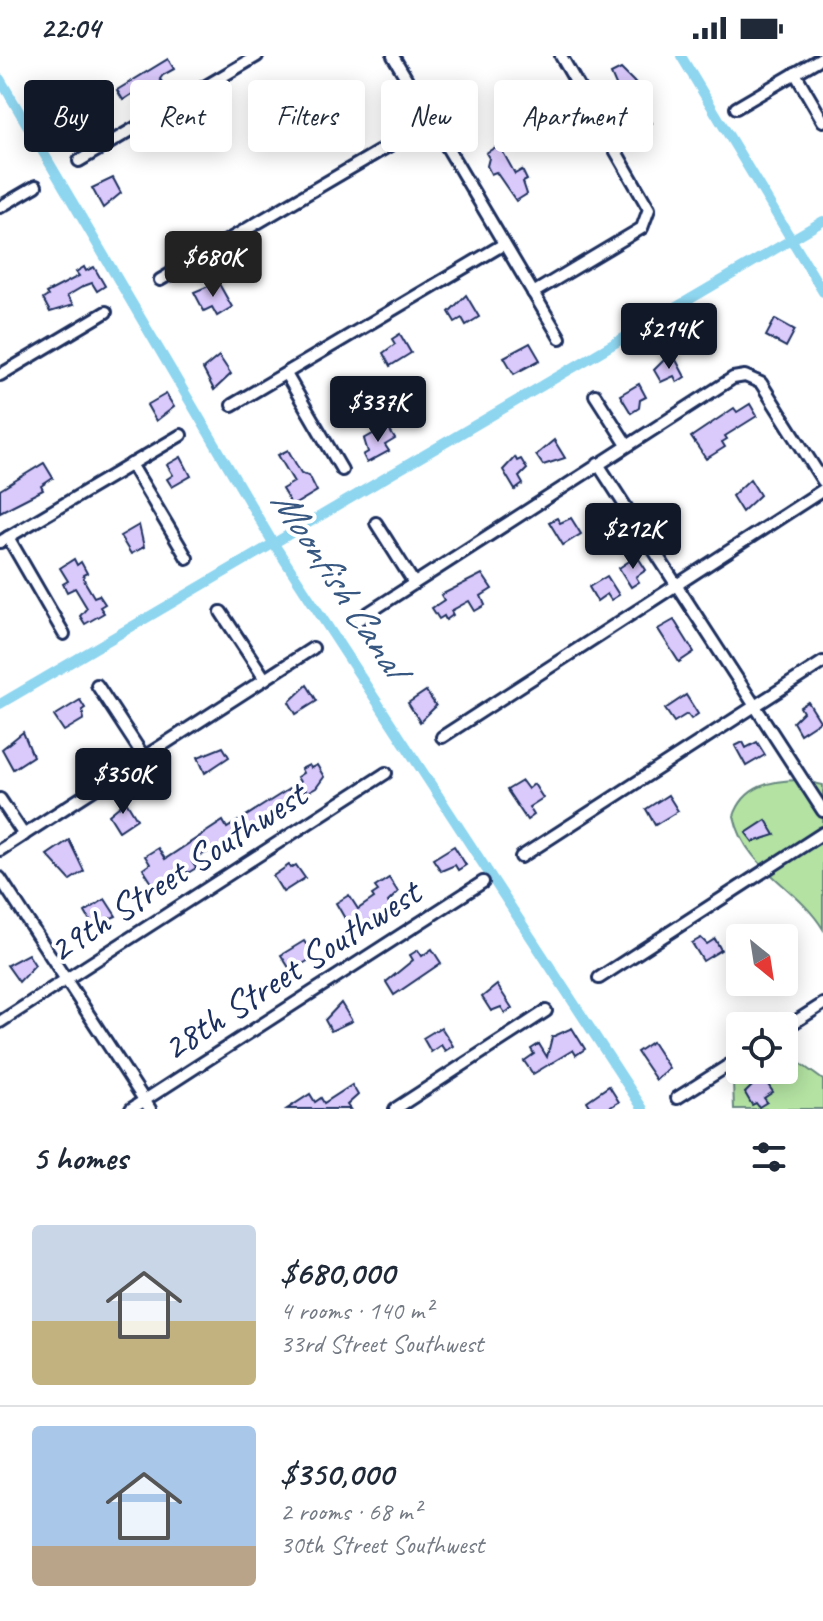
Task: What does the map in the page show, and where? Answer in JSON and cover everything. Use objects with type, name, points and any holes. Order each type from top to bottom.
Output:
[{"type":"street","points":[[79,161],[257,56]]},
{"type":"street","points":[[393,56],[407,80]]},
{"type":"street","points":[[533,293],[642,228],[649,209],[561,56]]},
{"type":"street","points":[[736,108],[823,57]]},
{"type":"street","points":[[795,73],[823,121]]},
{"type":"street","points":[[160,280],[381,150]]},
{"type":"street","points":[[449,152],[560,338]]},
{"type":"street","points":[[0,207],[36,186]]},
{"type":"street","points":[[232,405],[504,244]]},
{"type":"street","points":[[0,375],[106,312]]},
{"type":"street","points":[[286,374],[342,470]]},
{"type":"street","points":[[359,619],[733,378],[745,376],[761,383],[823,481]]},
{"type":"street","points":[[595,395],[627,445]]},
{"type":"street","points":[[64,634],[4,540],[181,435]]},
{"type":"street","points":[[131,464],[187,558]]},
{"type":"street","points":[[598,464],[823,811]]},
{"type":"street","points":[[442,737],[823,490]]},
{"type":"street","points":[[376,523],[414,583]]},
{"type":"street","points":[[221,612],[265,679]]},
{"type":"street","points":[[0,850],[313,648]]},
{"type":"street","points":[[521,857],[823,662]]},
{"type":"street","points":[[97,685],[144,757]]},
{"type":"street","name":"29th Street Southwest","points":[[0,1022],[386,773]]},
{"type":"street","points":[[0,799],[24,835]]},
{"type":"street","points":[[599,978],[823,833]]},
{"type":"street","points":[[0,878],[147,1105]]},
{"type":"street","name":"28th Street Southwest","points":[[131,1109],[147,1105],[483,882]]},
{"type":"street","points":[[798,1020],[823,1004]]},
{"type":"street","points":[[395,1109],[546,1011]]},
{"type":"street","points":[[677,1098],[726,1067]]},
{"type":"green space","points":[[800,780],[823,785],[823,929],[800,901],[760,864],[740,834],[734,816],[744,798],[752,791],[769,783]]},
{"type":"green space","points":[[798,1064],[823,1080],[823,1109],[734,1109],[733,1084],[798,1084]]},
{"type":"building","points":[[168,59],[174,69],[161,80],[133,80]]},
{"type":"building","points":[[621,69],[632,80],[614,80],[611,74]]},
{"type":"building","points":[[130,82],[130,96],[123,100],[117,90]]},
{"type":"building","points":[[494,148],[494,152],[503,152],[515,174],[522,170],[527,180],[523,182],[527,194],[516,201],[496,172],[491,174],[486,153]]},
{"type":"building","points":[[113,178],[121,193],[103,208],[92,188]]},
{"type":"building","points":[[84,267],[86,271],[94,267],[105,286],[97,291],[92,283],[84,286],[67,296],[73,305],[50,312],[43,299],[48,296],[46,293],[79,276],[76,272]]},
{"type":"building","points":[[218,282],[232,307],[217,316],[212,307],[204,311],[194,292]]},
{"type":"building","points":[[466,295],[479,317],[466,325],[462,318],[455,322],[449,312]]},
{"type":"building","points":[[775,319],[795,330],[786,347],[766,336]]},
{"type":"building","points":[[400,334],[411,353],[390,366],[383,353],[395,344],[392,339]]},
{"type":"building","points":[[530,343],[540,360],[514,374],[504,357]]},
{"type":"building","points":[[219,356],[231,374],[214,390],[203,369]]},
{"type":"building","points":[[666,358],[668,362],[675,358],[685,377],[677,382],[674,376],[661,382],[654,370]]},
{"type":"building","points":[[639,384],[646,397],[640,400],[639,408],[631,413],[620,395]]},
{"type":"building","points":[[166,394],[174,407],[156,421],[147,405]]},
{"type":"building","points":[[750,404],[757,416],[725,436],[727,439],[722,442],[725,447],[706,459],[691,437],[734,408],[737,412]]},
{"type":"building","points":[[387,426],[395,439],[385,445],[389,451],[367,463],[363,455],[368,452],[364,439]]},
{"type":"building","points":[[554,440],[565,458],[543,465],[536,455]]},
{"type":"building","points":[[288,450],[301,473],[309,475],[317,491],[292,506],[282,489],[294,482],[278,455]]},
{"type":"building","points":[[181,457],[191,476],[172,487],[167,479],[173,475],[167,465]]},
{"type":"building","points":[[515,457],[517,461],[521,459],[527,469],[519,477],[523,484],[515,490],[503,470]]},
{"type":"building","points":[[44,463],[53,478],[41,486],[43,490],[0,512],[0,490]]},
{"type":"building","points":[[750,479],[760,495],[742,512],[732,496]]},
{"type":"building","points":[[557,518],[560,523],[571,518],[581,534],[563,545],[549,522]]},
{"type":"building","points":[[139,525],[144,547],[131,554],[120,536]]},
{"type":"building","points":[[637,556],[646,570],[636,577],[639,582],[631,587],[619,568]]},
{"type":"building","points":[[74,559],[77,565],[81,562],[87,573],[83,575],[85,582],[94,597],[99,595],[105,604],[100,607],[104,613],[85,624],[80,616],[87,608],[75,588],[67,592],[63,584],[68,581],[60,568]]},
{"type":"building","points":[[482,574],[492,589],[481,596],[485,605],[475,611],[469,601],[451,611],[453,615],[446,620],[444,616],[439,619],[432,608],[444,600],[441,595]]},
{"type":"building","points":[[607,576],[619,595],[611,600],[607,594],[597,601],[589,587]]},
{"type":"building","points":[[674,620],[694,652],[679,662],[658,629]]},
{"type":"building","points":[[307,685],[317,701],[296,714],[289,702]]},
{"type":"building","points":[[426,691],[436,706],[420,722],[408,703]]},
{"type":"building","points":[[686,695],[698,714],[691,719],[687,714],[674,722],[665,709]]},
{"type":"building","points":[[80,700],[85,708],[82,710],[84,719],[64,731],[54,716]]},
{"type":"building","points":[[808,702],[820,721],[800,734],[793,722],[803,712],[800,707]]},
{"type":"building","points":[[23,732],[33,756],[13,769],[2,749]]},
{"type":"building","points":[[743,742],[746,748],[757,742],[765,755],[746,766],[735,746]]},
{"type":"building","points":[[223,747],[229,757],[205,773],[198,757]]},
{"type":"building","points":[[309,765],[311,768],[317,765],[324,777],[316,788],[307,793],[305,790],[264,817],[267,822],[260,827],[258,824],[250,827],[226,844],[199,856],[192,862],[196,868],[188,873],[186,870],[155,888],[143,869],[150,864],[145,856],[158,848],[165,859],[223,821],[227,828],[300,782],[297,777],[303,773],[301,769]]},
{"type":"building","points":[[522,781],[528,789],[534,784],[543,798],[529,807],[534,815],[527,820],[507,790]]},
{"type":"building","points":[[668,795],[678,811],[655,825],[646,809]]},
{"type":"building","points":[[126,801],[137,819],[119,831],[109,815]]},
{"type":"building","points":[[766,820],[775,835],[753,842],[746,833]]},
{"type":"building","points":[[69,840],[84,871],[70,880],[47,855]]},
{"type":"building","points":[[454,846],[466,865],[458,870],[455,865],[441,871],[433,859]]},
{"type":"building","points":[[289,865],[291,868],[296,865],[305,878],[283,892],[273,876]]},
{"type":"building","points":[[389,878],[398,892],[388,902],[390,907],[371,919],[374,924],[367,928],[363,922],[351,929],[336,903],[349,895],[358,909],[374,898],[372,895],[378,891],[375,887]]},
{"type":"building","points":[[105,899],[116,916],[93,926],[85,912]]},
{"type":"building","points":[[701,938],[707,944],[715,939],[721,950],[703,961],[692,943]]},
{"type":"building","points":[[304,941],[314,957],[291,971],[281,955]]},
{"type":"building","points":[[432,949],[441,963],[394,995],[386,982],[413,960],[410,955],[418,950],[422,956]]},
{"type":"building","points":[[28,954],[35,965],[19,982],[7,965]]},
{"type":"building","points":[[497,985],[512,1008],[505,1013],[501,1007],[491,1011],[482,997]]},
{"type":"building","points":[[341,1003],[352,1021],[331,1031],[325,1020]]},
{"type":"building","points":[[441,1027],[453,1046],[445,1051],[441,1045],[431,1052],[423,1038]]},
{"type":"building","points":[[572,1028],[585,1049],[576,1055],[573,1050],[533,1074],[524,1061],[534,1054],[531,1049],[539,1044],[547,1057],[552,1037]]},
{"type":"building","points":[[652,1042],[669,1068],[656,1080],[637,1052]]},
{"type":"building","points":[[754,1084],[768,1084],[773,1092],[764,1098],[767,1102],[759,1107],[756,1103],[752,1105],[745,1093]]},
{"type":"building","points":[[352,1085],[358,1095],[347,1105],[350,1109],[287,1109],[310,1094],[315,1102],[321,1098],[324,1103]]},
{"type":"building","points":[[609,1086],[619,1102],[607,1109],[592,1109],[587,1101]]},
{"type":"waterway","points":[[681,56],[823,292]]},
{"type":"waterway","name":"Moonfish Canal","points":[[0,79],[272,541],[643,1109]]},
{"type":"waterway","points":[[0,704],[823,221]]}]
